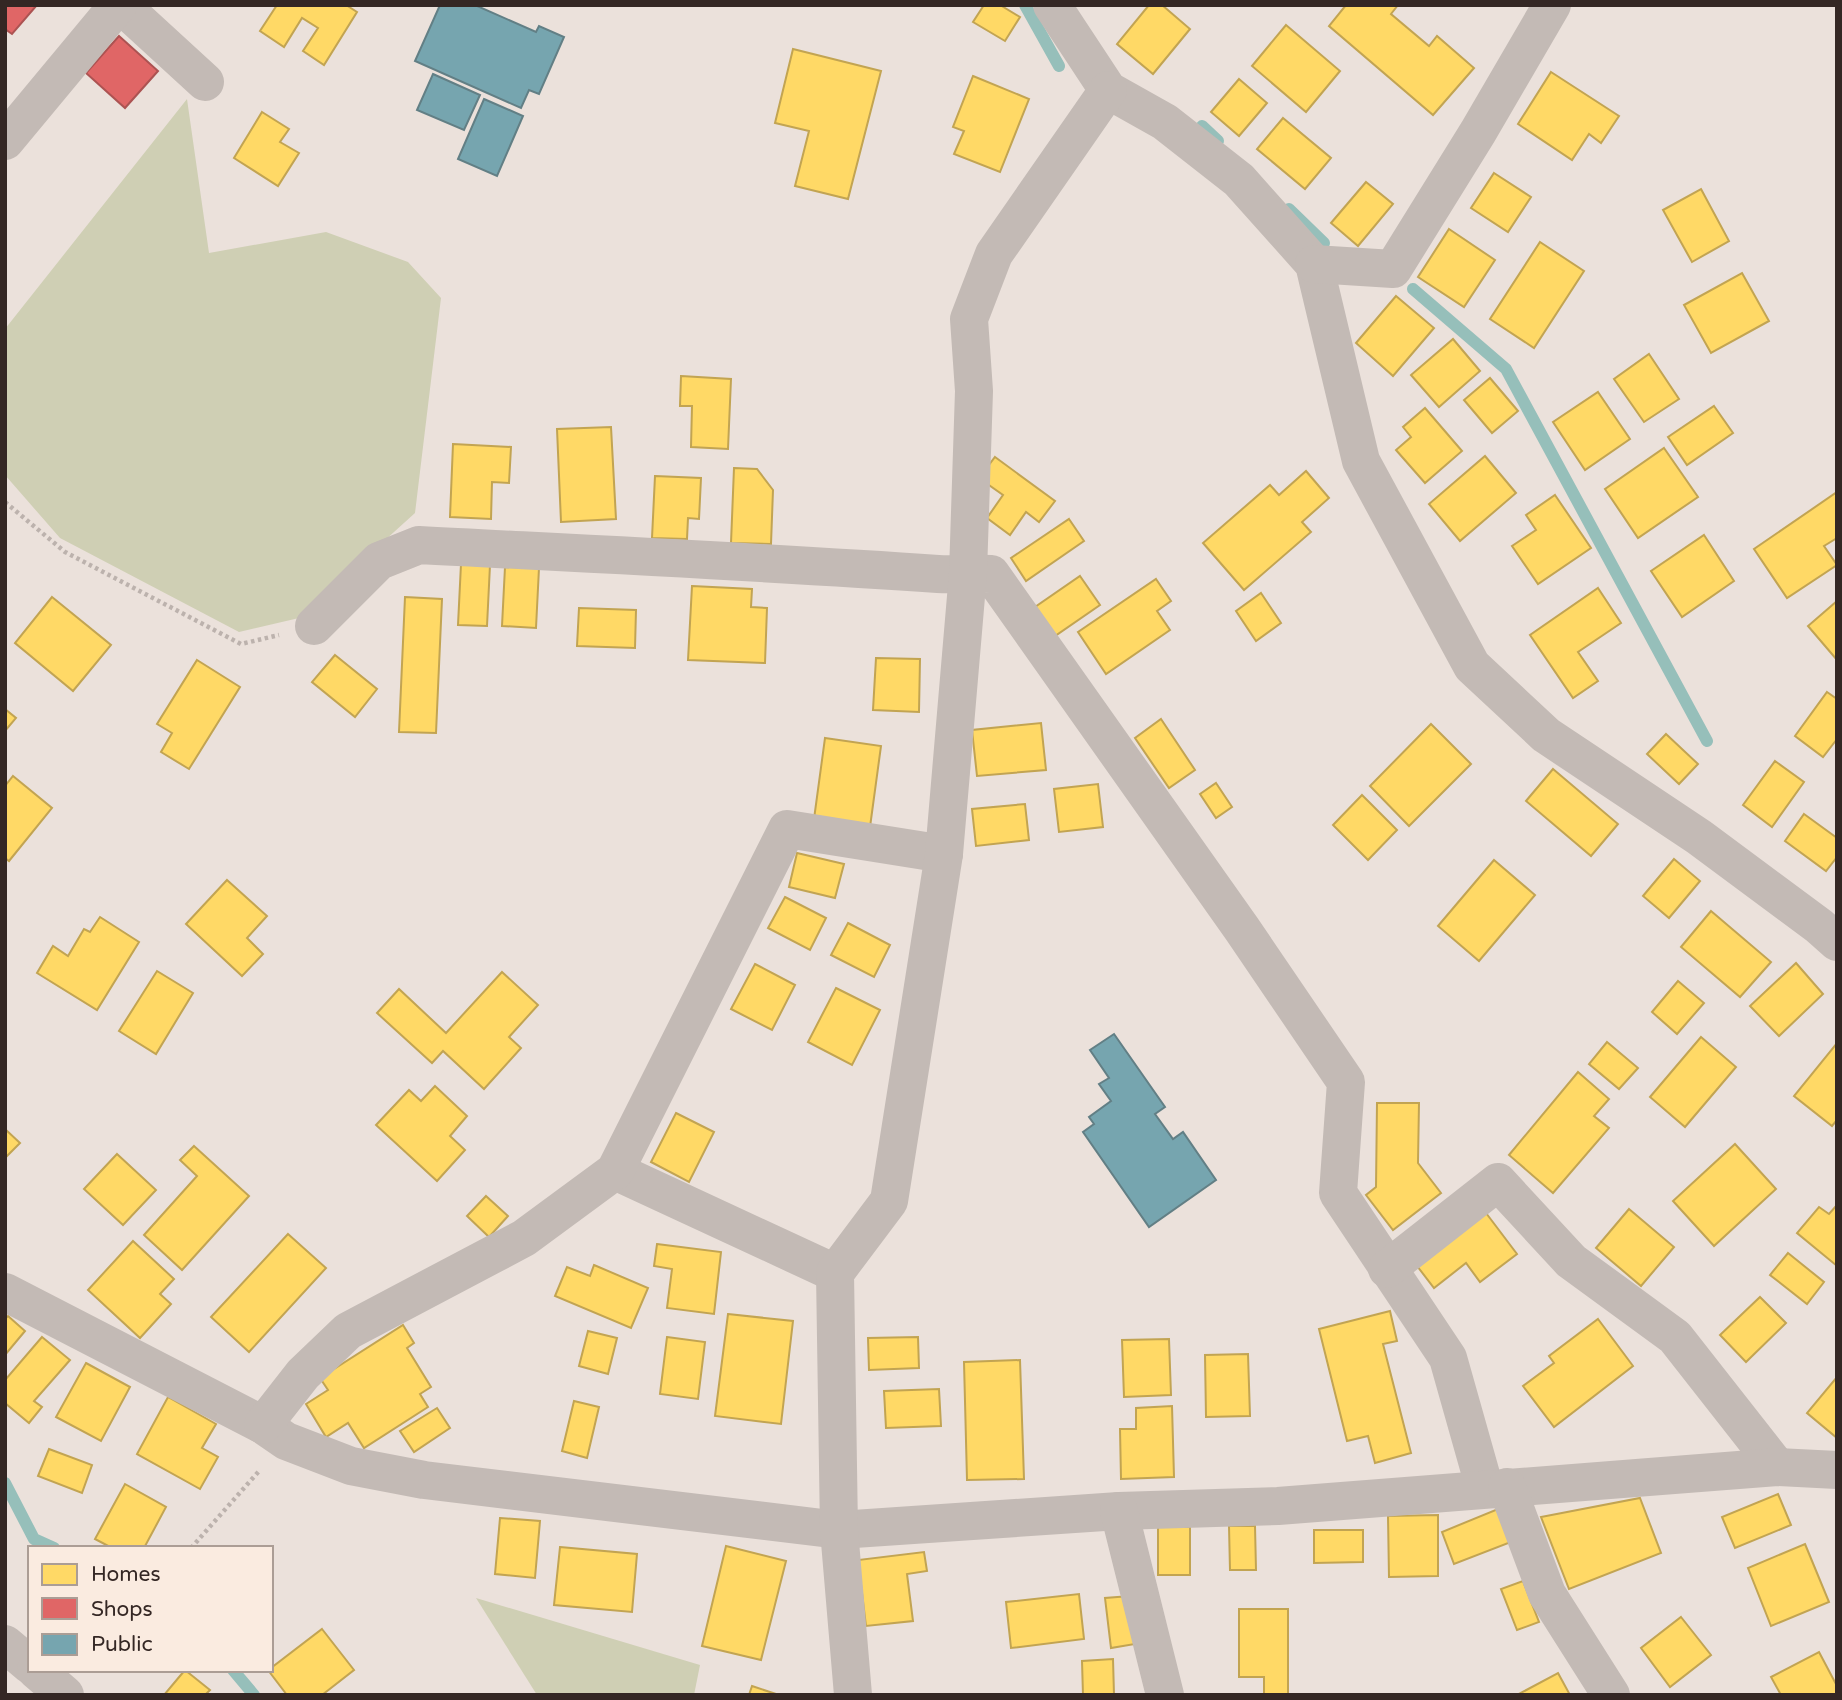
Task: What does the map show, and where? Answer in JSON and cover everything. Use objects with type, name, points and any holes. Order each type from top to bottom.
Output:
[{"type":"street","points":[[5,141],[120,5],[205,82]]},
{"type":"street","points":[[1052,5],[1108,90],[1165,122],[1239,180],[1314,264],[1361,461],[1472,666],[1546,735],[1699,838],[1837,942]]},
{"type":"street","points":[[1314,264],[1393,269],[1478,132],[1552,5]]},
{"type":"street","points":[[853,1695],[839,1530],[835,1273],[889,1201],[944,854],[968,573],[974,391],[969,319],[994,254],[1108,90]]},
{"type":"street","points":[[314,626],[379,561],[419,545],[843,566],[943,575],[991,575],[1242,929],[1346,1082],[1338,1193],[1448,1358],[1496,1488],[1547,1594],[1611,1695]]},
{"type":"street","points":[[275,1433],[303,1374],[348,1331],[524,1238],[615,1171],[787,828],[944,854]]},
{"type":"street","points":[[615,1171],[835,1273]]},
{"type":"street","points":[[1387,1269],[1498,1182],[1571,1261],[1675,1337],[1777,1467]]},
{"type":"street","points":[[5,1292],[275,1433],[351,1466],[424,1480],[839,1530],[1119,1511],[1278,1506],[1777,1467],[1837,1470]]},
{"type":"street","points":[[1119,1511],[1166,1695]]},
{"type":"street","points":[[5,1644],[28,1663]]},
{"type":"street","points":[[38,1672],[65,1695]]},
{"type":"path","points":[[5,502],[65,552],[241,644],[314,626]]},
{"type":"path","points":[[192,1546],[275,1433]]},
{"type":"green space","points":[[187,99],[209,253],[326,232],[408,262],[441,298],[415,513],[299,618],[239,632],[60,538],[5,475],[5,329]]},
{"type":"green space","points":[[476,1598],[700,1665],[694,1695],[537,1695]]},
{"type":"building: Homes","points":[[277,5],[346,5],[357,12],[324,65],[303,51],[318,28],[302,18],[284,47],[260,31]]},
{"type":"building: Homes","points":[[984,5],[1000,5],[1020,17],[1005,41],[973,22]]},
{"type":"building: Homes","points":[[1149,5],[1162,5],[1190,29],[1153,74],[1117,44]]},
{"type":"building: Homes","points":[[1346,5],[1398,5],[1391,14],[1429,46],[1437,36],[1474,68],[1433,115],[1329,26]]},
{"type":"building: Homes","points":[[1286,25],[1340,71],[1306,112],[1252,66]]},
{"type":"building: Homes","points":[[793,49],[881,71],[848,199],[795,186],[809,131],[775,123]]},
{"type":"building: Homes","points":[[1551,72],[1619,116],[1601,143],[1589,134],[1572,160],[1518,124]]},
{"type":"building: Homes","points":[[973,76],[1029,99],[1000,172],[954,154],[964,131],[953,127]]},
{"type":"building: Homes","points":[[1239,79],[1267,103],[1239,136],[1211,112]]},
{"type":"building: Homes","points":[[262,112],[289,129],[280,142],[299,153],[278,186],[234,158]]},
{"type":"building: Homes","points":[[1283,118],[1331,158],[1305,189],[1257,149]]},
{"type":"building: Homes","points":[[1494,173],[1531,197],[1508,232],[1471,208]]},
{"type":"building: Homes","points":[[1366,182],[1393,204],[1358,246],[1331,223]]},
{"type":"building: Homes","points":[[1701,189],[1729,241],[1692,262],[1663,210]]},
{"type":"building: Homes","points":[[1449,229],[1495,260],[1464,307],[1418,277]]},
{"type":"building: Homes","points":[[1540,242],[1584,271],[1534,348],[1490,319]]},
{"type":"building: Homes","points":[[1742,273],[1769,321],[1711,353],[1684,305]]},
{"type":"building: Homes","points":[[1396,296],[1434,328],[1393,376],[1356,343]]},
{"type":"building: Homes","points":[[1453,339],[1480,371],[1439,407],[1411,375]]},
{"type":"building: Homes","points":[[1649,354],[1679,399],[1644,422],[1614,379]]},
{"type":"building: Homes","points":[[681,376],[731,379],[728,449],[691,447],[692,406],[680,406]]},
{"type":"building: Homes","points":[[1490,378],[1518,411],[1492,433],[1464,400]]},
{"type":"building: Homes","points":[[1598,392],[1630,439],[1585,470],[1553,422]]},
{"type":"building: Homes","points":[[1714,406],[1733,433],[1687,465],[1668,437]]},
{"type":"building: Homes","points":[[1425,408],[1462,451],[1425,483],[1396,450],[1411,437],[1403,427]]},
{"type":"building: Homes","points":[[611,427],[616,519],[561,522],[557,429]]},
{"type":"building: Homes","points":[[453,444],[511,447],[509,483],[492,482],[491,519],[450,517]]},
{"type":"building: Homes","points":[[1664,448],[1698,497],[1638,538],[1605,489]]},
{"type":"building: Homes","points":[[1485,456],[1516,493],[1460,541],[1429,504]]},
{"type":"building: Homes","points":[[995,457],[1055,501],[1039,522],[1026,512],[1010,535],[987,518],[1003,495],[979,478]]},
{"type":"building: Homes","points":[[734,468],[757,469],[773,490],[771,544],[731,543]]},
{"type":"building: Homes","points":[[1306,471],[1329,498],[1302,522],[1311,532],[1244,590],[1203,543],[1270,485],[1279,495]]},
{"type":"building: Homes","points":[[655,476],[701,478],[699,519],[688,518],[687,539],[652,538]]},
{"type":"building: Homes","points":[[1837,492],[1837,538],[1824,546],[1837,565],[1787,598],[1754,549]]},
{"type":"building: Homes","points":[[1555,495],[1591,548],[1538,584],[1512,546],[1536,530],[1526,515]]},
{"type":"building: Homes","points":[[1069,519],[1084,541],[1026,581],[1011,558]]},
{"type":"building: Homes","points":[[1704,535],[1734,581],[1682,617],[1651,571]]},
{"type":"building: Homes","points":[[461,564],[490,565],[487,626],[458,625]]},
{"type":"building: Homes","points":[[505,567],[539,568],[536,628],[502,626]]},
{"type":"building: Homes","points":[[1080,576],[1100,605],[1055,636],[1035,607]]},
{"type":"building: Homes","points":[[1156,579],[1171,601],[1157,611],[1170,630],[1106,674],[1078,632]]},
{"type":"building: Homes","points":[[692,586],[752,589],[751,607],[767,608],[765,663],[688,660]]},
{"type":"building: Homes","points":[[1598,588],[1621,623],[1578,652],[1598,681],[1573,698],[1530,635]]},
{"type":"building: Homes","points":[[1261,593],[1281,623],[1256,641],[1236,611]]},
{"type":"building: Homes","points":[[52,597],[111,645],[73,691],[15,643]]},
{"type":"building: Homes","points":[[405,597],[442,599],[436,733],[399,732]]},
{"type":"building: Homes","points":[[1837,601],[1837,660],[1808,626]]},
{"type":"building: Homes","points":[[579,608],[636,610],[635,648],[577,646]]},
{"type":"building: Homes","points":[[335,655],[377,689],[355,717],[312,682]]},
{"type":"building: Homes","points":[[876,658],[920,659],[919,712],[873,710]]},
{"type":"building: Homes","points":[[197,660],[240,687],[189,769],[161,752],[172,733],[157,724]]},
{"type":"building: Homes","points":[[1827,692],[1837,699],[1837,739],[1823,757],[1795,736]]},
{"type":"building: Homes","points":[[5,709],[16,718],[5,731]]},
{"type":"building: Homes","points":[[1161,719],[1195,770],[1169,788],[1135,738]]},
{"type":"building: Homes","points":[[1041,723],[1046,770],[977,776],[972,730]]},
{"type":"building: Homes","points":[[1431,724],[1471,764],[1409,826],[1370,786]]},
{"type":"building: Homes","points":[[1666,734],[1698,764],[1679,784],[1647,754]]},
{"type":"building: Homes","points":[[825,738],[881,746],[870,827],[814,819]]},
{"type":"building: Homes","points":[[1775,761],[1804,782],[1772,827],[1743,805]]},
{"type":"building: Homes","points":[[1553,769],[1618,824],[1591,856],[1526,801]]},
{"type":"building: Homes","points":[[13,776],[52,808],[9,861],[5,858],[5,786]]},
{"type":"building: Homes","points":[[1216,783],[1232,807],[1216,818],[1200,794]]},
{"type":"building: Homes","points":[[1098,784],[1103,827],[1059,832],[1054,789]]},
{"type":"building: Homes","points":[[1362,795],[1397,830],[1368,860],[1333,825]]},
{"type":"building: Homes","points":[[1025,804],[1029,840],[976,846],[972,809]]},
{"type":"building: Homes","points":[[1804,814],[1837,838],[1837,857],[1826,871],[1785,841]]},
{"type":"building: Homes","points":[[797,853],[844,864],[835,898],[789,887]]},
{"type":"building: Homes","points":[[1674,859],[1700,881],[1669,918],[1643,896]]},
{"type":"building: Homes","points":[[1494,860],[1535,895],[1479,961],[1438,926]]},
{"type":"building: Homes","points":[[227,880],[267,916],[247,938],[263,954],[242,976],[186,924]]},
{"type":"building: Homes","points":[[785,897],[826,918],[810,950],[768,928]]},
{"type":"building: Homes","points":[[1711,911],[1771,962],[1740,997],[1681,947]]},
{"type":"building: Homes","points":[[100,917],[139,942],[97,1010],[37,973],[53,946],[68,956],[84,929],[90,932]]},
{"type":"building: Homes","points":[[848,923],[890,945],[874,977],[831,955]]},
{"type":"building: Homes","points":[[1796,963],[1823,994],[1779,1036],[1750,1006]]},
{"type":"building: Homes","points":[[755,964],[795,985],[772,1030],[731,1009]]},
{"type":"building: Homes","points":[[157,971],[193,993],[156,1054],[119,1031]]},
{"type":"building: Homes","points":[[502,972],[538,1005],[509,1037],[521,1048],[484,1089],[443,1051],[432,1063],[377,1013],[399,989],[446,1033]]},
{"type":"building: Homes","points":[[1678,981],[1704,1003],[1677,1034],[1652,1012]]},
{"type":"building: Homes","points":[[836,988],[880,1010],[852,1065],[808,1042]]},
{"type":"building: Homes","points":[[1701,1037],[1736,1067],[1685,1127],[1650,1097]]},
{"type":"building: Homes","points":[[1607,1042],[1638,1068],[1619,1089],[1589,1064]]},
{"type":"building: Homes","points":[[1837,1043],[1837,1120],[1832,1126],[1794,1096]]},
{"type":"building: Homes","points":[[1578,1072],[1609,1099],[1594,1116],[1609,1128],[1553,1193],[1509,1155]]},
{"type":"building: Homes","points":[[435,1086],[467,1116],[450,1136],[465,1150],[437,1181],[376,1125],[409,1090],[421,1101]]},
{"type":"building: Homes","points":[[1377,1103],[1419,1103],[1418,1163],[1441,1193],[1393,1230],[1366,1195],[1376,1187]]},
{"type":"building: Homes","points":[[676,1113],[714,1132],[689,1182],[651,1162]]},
{"type":"building: Homes","points":[[5,1129],[20,1143],[5,1158]]},
{"type":"building: Homes","points":[[1735,1144],[1776,1189],[1714,1246],[1673,1201]]},
{"type":"building: Homes","points":[[194,1146],[249,1196],[182,1270],[144,1235],[197,1176],[180,1160]]},
{"type":"building: Homes","points":[[117,1154],[156,1190],[123,1225],[84,1189]]},
{"type":"building: Homes","points":[[486,1196],[508,1216],[489,1237],[467,1216]]},
{"type":"building: Homes","points":[[1837,1205],[1837,1266],[1797,1233],[1819,1207],[1829,1214]]},
{"type":"building: Homes","points":[[1483,1209],[1517,1254],[1480,1282],[1466,1263],[1434,1288],[1414,1262]]},
{"type":"building: Homes","points":[[1629,1209],[1674,1247],[1641,1286],[1596,1248]]},
{"type":"building: Homes","points":[[288,1234],[326,1268],[249,1352],[211,1317]]},
{"type":"building: Homes","points":[[133,1241],[174,1279],[160,1294],[171,1304],[140,1338],[88,1290]]},
{"type":"building: Homes","points":[[657,1244],[721,1252],[714,1314],[667,1308],[672,1269],[654,1266]]},
{"type":"building: Homes","points":[[1788,1253],[1824,1282],[1807,1304],[1770,1275]]},
{"type":"building: Homes","points":[[594,1265],[648,1288],[631,1328],[555,1296],[567,1267],[590,1276]]},
{"type":"building: Homes","points":[[1760,1297],[1786,1323],[1746,1362],[1720,1335]]},
{"type":"building: Homes","points":[[1390,1311],[1397,1341],[1383,1344],[1411,1453],[1375,1463],[1368,1436],[1347,1441],[1319,1329]]},
{"type":"building: Homes","points":[[728,1314],[793,1321],[781,1424],[715,1416]]},
{"type":"building: Homes","points":[[8,1316],[25,1331],[5,1355],[5,1319]]},
{"type":"building: Homes","points":[[1598,1319],[1633,1366],[1554,1427],[1523,1386],[1554,1363],[1549,1356]]},
{"type":"building: Homes","points":[[403,1325],[414,1343],[407,1348],[431,1387],[420,1394],[428,1407],[364,1448],[348,1423],[326,1437],[306,1404],[328,1390],[320,1378]]},
{"type":"building: Homes","points":[[588,1331],[617,1338],[608,1374],[579,1366]]},
{"type":"building: Homes","points":[[42,1337],[70,1360],[34,1401],[42,1407],[29,1423],[5,1403],[5,1380]]},
{"type":"building: Homes","points":[[667,1337],[705,1342],[698,1399],[660,1394]]},
{"type":"building: Homes","points":[[918,1337],[919,1368],[869,1370],[868,1338]]},
{"type":"building: Homes","points":[[1169,1339],[1171,1395],[1124,1397],[1122,1340]]},
{"type":"building: Homes","points":[[1248,1354],[1250,1416],[1206,1417],[1205,1355]]},
{"type":"building: Homes","points":[[1020,1360],[1024,1479],[967,1480],[964,1362]]},
{"type":"building: Homes","points":[[86,1363],[130,1387],[101,1441],[56,1417]]},
{"type":"building: Homes","points":[[1837,1377],[1837,1438],[1807,1413]]},
{"type":"building: Homes","points":[[939,1389],[941,1426],[886,1428],[884,1391]]},
{"type":"building: Homes","points":[[168,1397],[216,1424],[202,1448],[218,1457],[200,1489],[137,1454]]},
{"type":"building: Homes","points":[[574,1401],[599,1407],[587,1458],[562,1451]]},
{"type":"building: Homes","points":[[1172,1406],[1174,1477],[1121,1479],[1120,1429],[1136,1429],[1136,1408]]},
{"type":"building: Homes","points":[[437,1408],[450,1428],[414,1452],[400,1431]]},
{"type":"building: Homes","points":[[49,1449],[92,1465],[82,1493],[38,1476]]},
{"type":"building: Homes","points":[[125,1484],[166,1507],[145,1546],[108,1546],[95,1539]]},
{"type":"building: Homes","points":[[1778,1494],[1791,1525],[1735,1548],[1722,1517]]},
{"type":"building: Homes","points":[[1640,1498],[1661,1553],[1569,1589],[1541,1517]]},
{"type":"building: Homes","points":[[1498,1509],[1511,1542],[1454,1564],[1442,1532]]},
{"type":"building: Homes","points":[[1438,1515],[1438,1576],[1389,1577],[1388,1516]]},
{"type":"building: Homes","points":[[500,1518],[540,1521],[535,1578],[495,1574]]},
{"type":"building: Homes","points":[[1229,1526],[1255,1526],[1256,1570],[1230,1570]]},
{"type":"building: Homes","points":[[1158,1527],[1190,1527],[1190,1575],[1158,1575]]},
{"type":"building: Homes","points":[[1314,1530],[1363,1530],[1363,1562],[1314,1563]]},
{"type":"building: Homes","points":[[1805,1544],[1829,1602],[1771,1626],[1748,1568]]},
{"type":"building: Homes","points":[[726,1546],[786,1561],[761,1660],[702,1646]]},
{"type":"building: Homes","points":[[560,1547],[637,1554],[632,1612],[554,1605]]},
{"type":"building: Homes","points":[[924,1552],[927,1571],[907,1574],[913,1621],[866,1626],[858,1560]]},
{"type":"building: Homes","points":[[1523,1581],[1539,1622],[1517,1630],[1501,1589]]},
{"type":"building: Homes","points":[[1079,1594],[1084,1639],[1011,1648],[1006,1602]]},
{"type":"building: Homes","points":[[1130,1596],[1135,1644],[1111,1648],[1105,1598]]},
{"type":"building: Homes","points":[[1239,1609],[1288,1609],[1288,1695],[1264,1695],[1264,1677],[1239,1677]]},
{"type":"building: Homes","points":[[1681,1617],[1711,1655],[1670,1687],[1641,1648]]},
{"type":"building: Homes","points":[[322,1629],[354,1670],[322,1695],[287,1695],[270,1672],[273,1672],[273,1666]]},
{"type":"building: Homes","points":[[1819,1652],[1837,1686],[1837,1695],[1781,1695],[1771,1677]]},
{"type":"building: Homes","points":[[1113,1659],[1114,1695],[1083,1695],[1082,1661]]},
{"type":"building: Homes","points":[[183,1672],[188,1672],[210,1690],[205,1695],[164,1695]]},
{"type":"building: Homes","points":[[1558,1673],[1570,1695],[1517,1695]]},
{"type":"building: Homes","points":[[752,1686],[779,1695],[749,1695]]},
{"type":"building: Shops","points":[[5,5],[37,5],[12,34],[5,29]]},
{"type":"building: Shops","points":[[119,36],[158,71],[125,108],[86,73]]},
{"type":"building: Public","points":[[440,5],[475,5],[536,32],[539,26],[564,37],[539,94],[529,90],[521,108],[415,61]]},
{"type":"building: Public","points":[[433,74],[480,95],[464,130],[417,110]]},
{"type":"building: Public","points":[[484,99],[523,116],[497,176],[458,159]]},
{"type":"building: Public","points":[[1114,1034],[1165,1107],[1155,1114],[1173,1139],[1183,1132],[1216,1180],[1149,1227],[1083,1132],[1094,1124],[1089,1117],[1111,1101],[1099,1084],[1109,1078],[1090,1050]]},
{"type":"waterway","points":[[1025,5],[1059,66]]},
{"type":"waterway","points":[[1202,126],[1218,141]]},
{"type":"waterway","points":[[1289,209],[1324,243]]},
{"type":"waterway","points":[[1413,289],[1506,369],[1707,741]]},
{"type":"waterway","points":[[5,1483],[34,1539],[50,1546]]},
{"type":"waterway","points":[[235,1672],[254,1695]]}]
